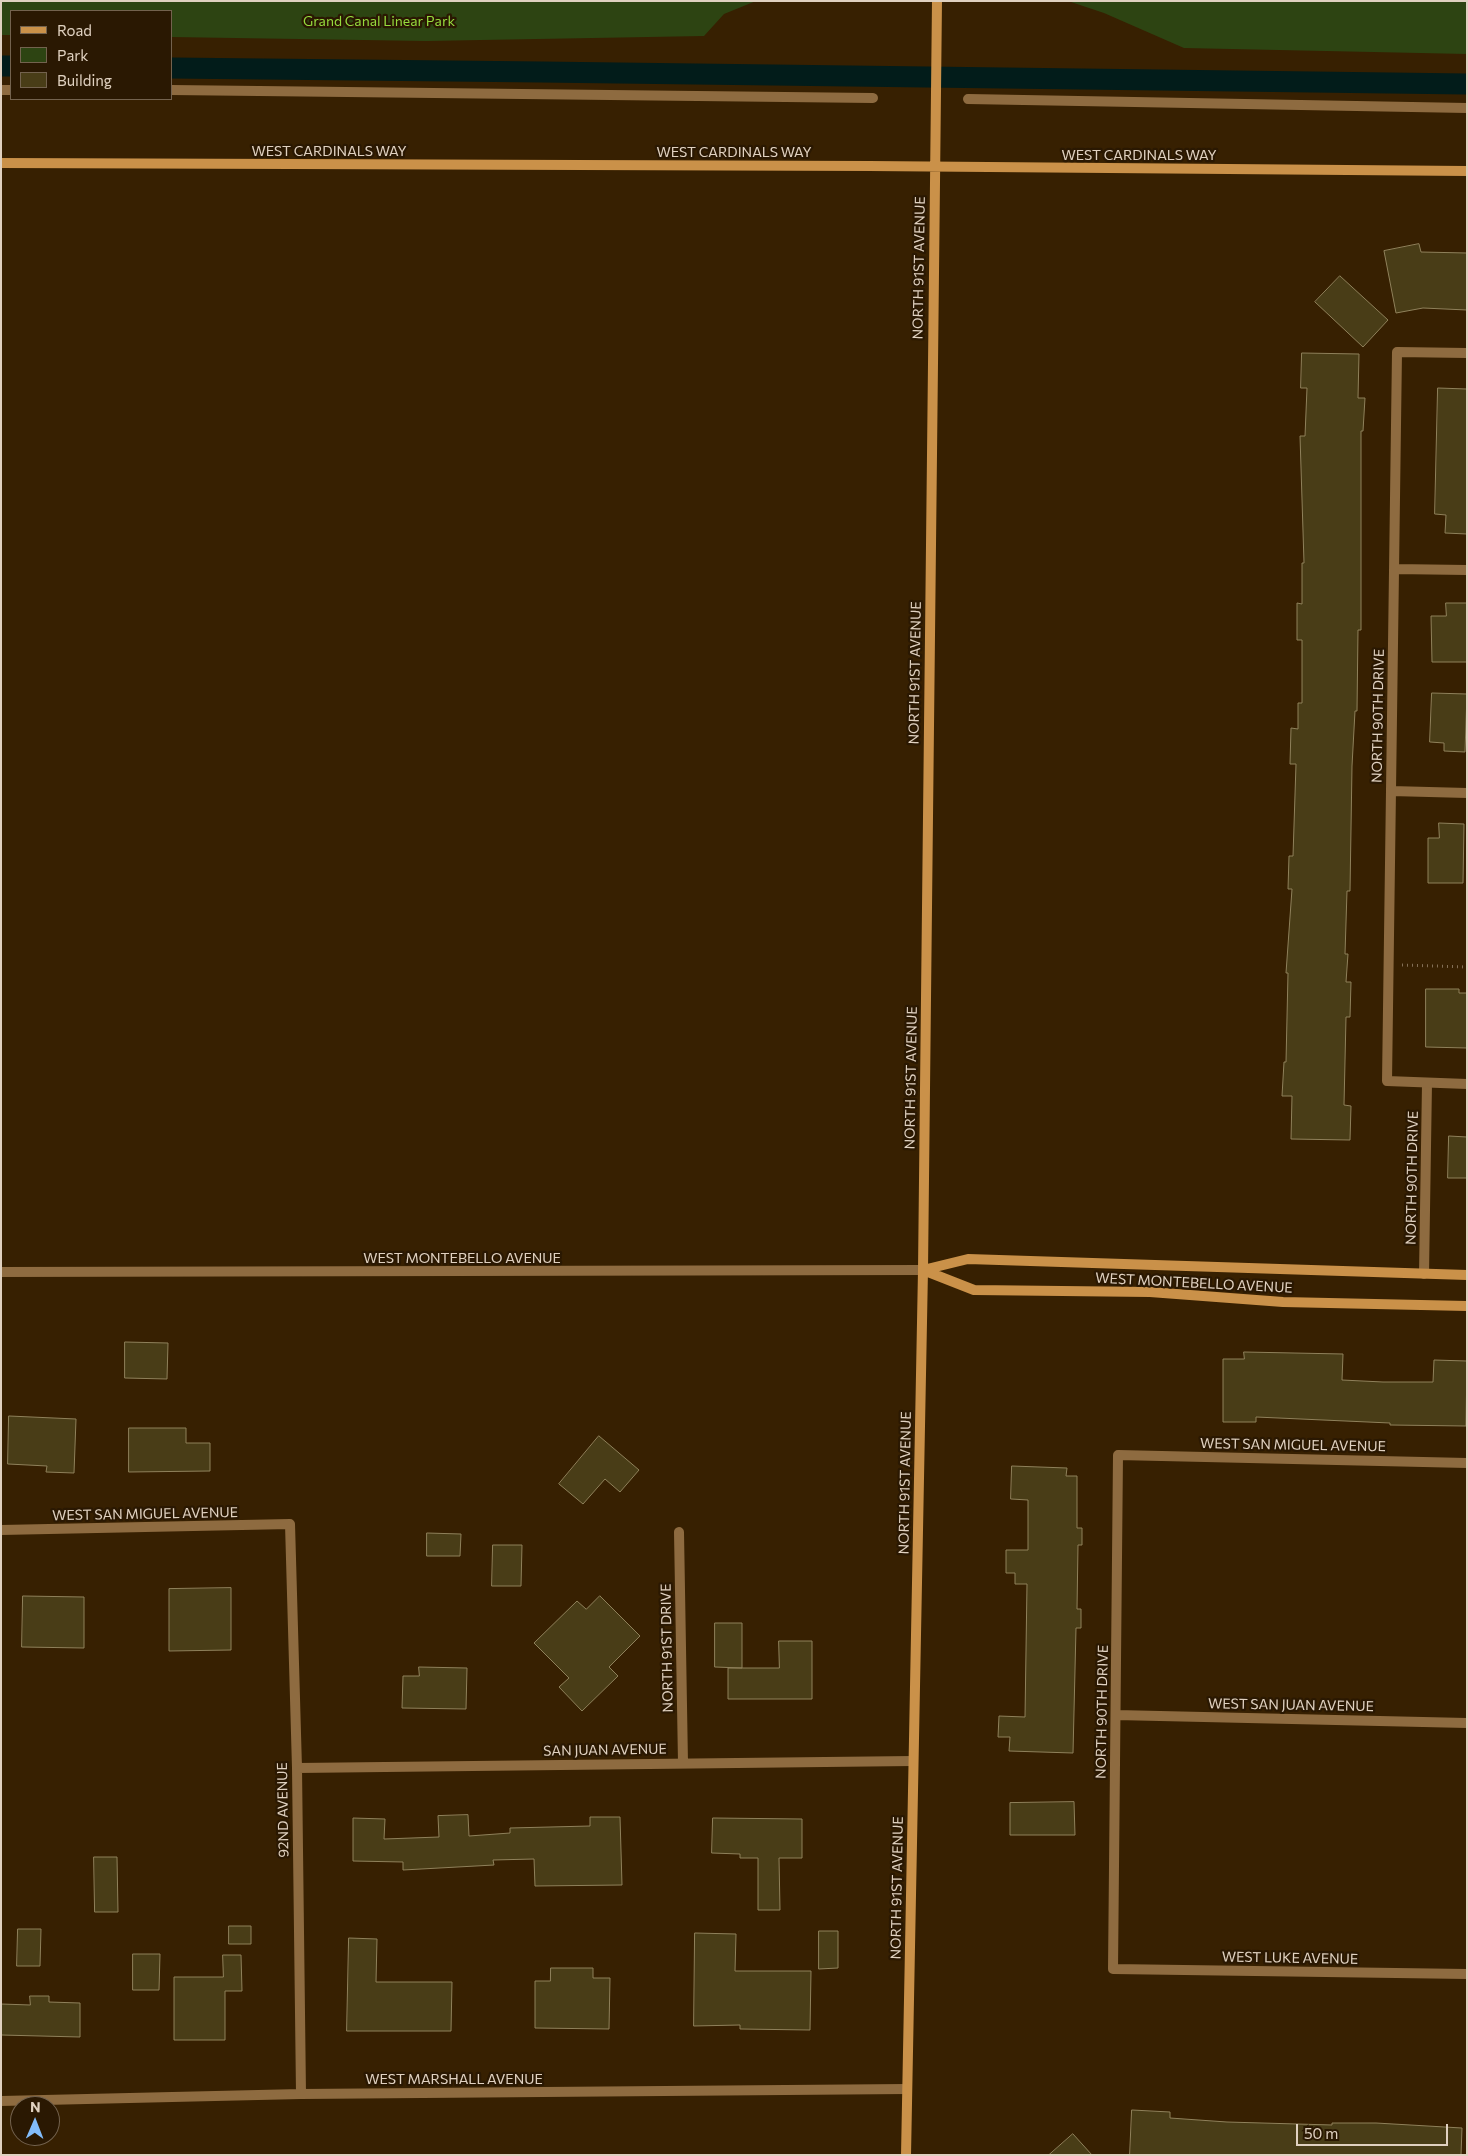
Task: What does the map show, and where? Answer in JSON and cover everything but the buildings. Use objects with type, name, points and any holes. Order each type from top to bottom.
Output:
[{"type":"main road","name":"NORTH 91ST AVENUE","points":[[906,2155],[923,1270],[936,1]]},
{"type":"main road","name":"WEST CARDINALS WAY","points":[[1,163],[1467,171]]},
{"type":"main road","name":"WEST MONTEBELLO AVENUE","points":[[923,1270],[968,1260],[1467,1275]]},
{"type":"main road","name":"WEST MONTEBELLO AVENUE","points":[[923,1270],[974,1290],[1150,1292],[1282,1302],[1467,1306]]},
{"type":"street","points":[[172,90],[872,98]]},
{"type":"street","points":[[968,99],[1467,108]]},
{"type":"street","name":"NORTH 90TH DRIVE","points":[[1424,1274],[1427,1083],[1387,1082],[1397,352],[1467,353]]},
{"type":"street","points":[[1394,569],[1467,570]]},
{"type":"street","points":[[1391,791],[1467,792]]},
{"type":"street","points":[[1427,1083],[1467,1084]]},
{"type":"street","name":"WEST MONTEBELLO AVENUE","points":[[1,1272],[923,1270]]},
{"type":"street","name":"NORTH 90TH DRIVE","points":[[1113,1969],[1118,1455]]},
{"type":"street","name":"WEST SAN MIGUEL AVENUE","points":[[1118,1455],[1467,1463]]},
{"type":"street","name":"WEST SAN MIGUEL AVENUE","points":[[1,1530],[290,1524]]},
{"type":"street","name":"92ND AVENUE","points":[[290,1524],[297,1768],[301,2094]]},
{"type":"street","name":"NORTH 91ST DRIVE","points":[[679,1532],[683,1763]]},
{"type":"street","name":"WEST SAN JUAN AVENUE","points":[[1116,1716],[1467,1723]]},
{"type":"street","name":"SAN JUAN AVENUE","points":[[297,1768],[913,1761]]},
{"type":"street","name":"WEST LUKE AVENUE","points":[[1113,1969],[1467,1974]]},
{"type":"street","name":"WEST MARSHALL AVENUE","points":[[1,2101],[301,2094],[907,2090]]},
{"type":"path","points":[[1389,964],[1467,966]]},
{"type":"green space","name":"Grand Canal Linear Park","points":[[1,1],[756,1],[724,14],[704,36],[426,41],[172,37],[172,10],[10,10],[10,35],[1,35]]},
{"type":"green space","points":[[1068,1],[1467,1],[1467,54],[1184,48],[1104,13]]},
{"type":"waterway","points":[[1,66],[10,66]]},
{"type":"waterway","points":[[172,68],[1467,84]]}]
